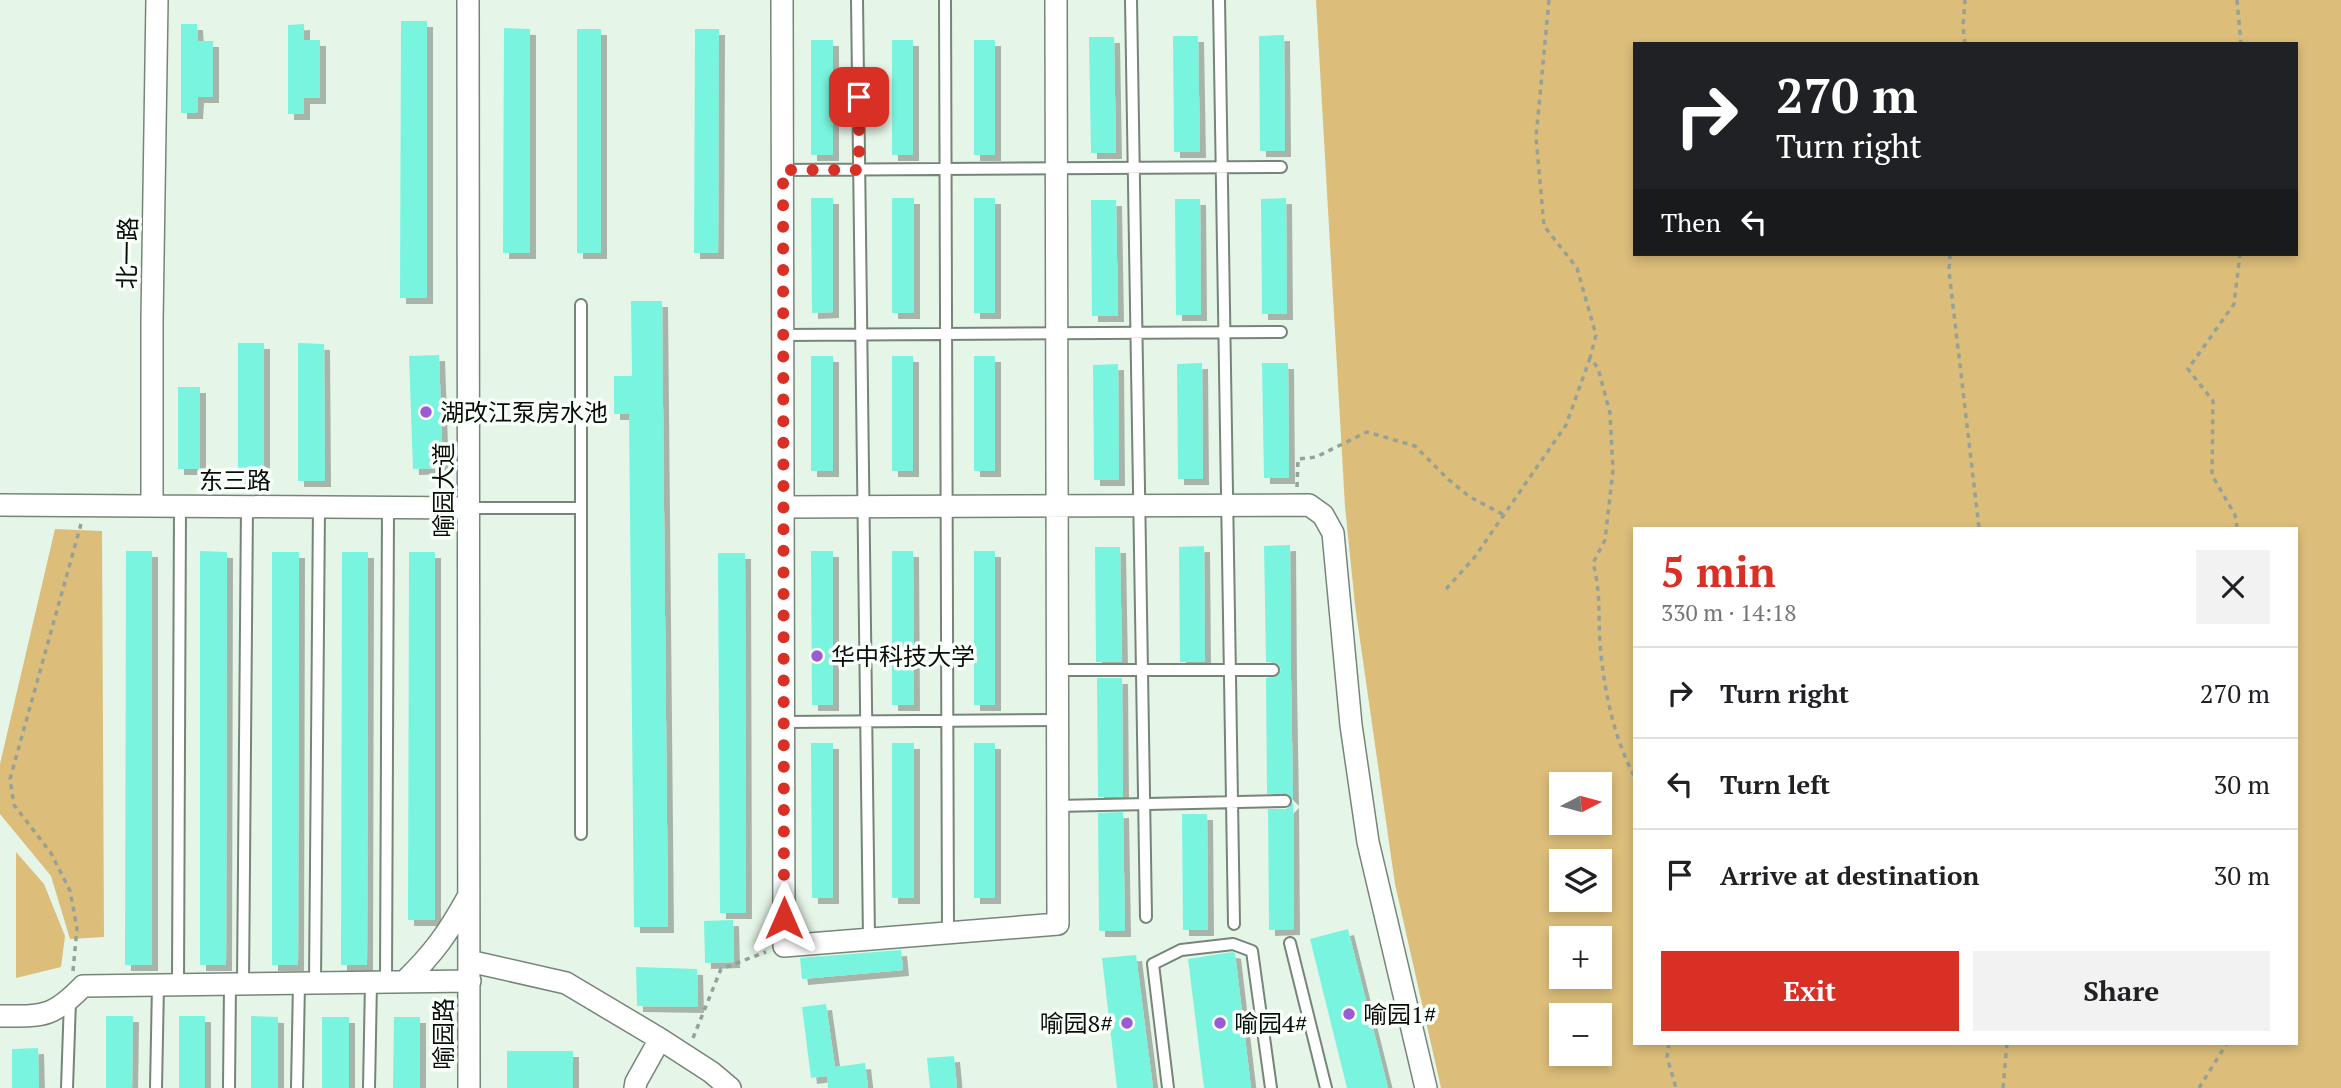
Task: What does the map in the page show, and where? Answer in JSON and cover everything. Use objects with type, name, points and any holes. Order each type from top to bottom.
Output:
[{"type":"street","name":"北一路","points":[[152,506],[157,0]]},
{"type":"street","name":"喻园大道","points":[[468,0],[470,971]]},
{"type":"street","points":[[782,0],[784,946],[1058,924],[1056,0]]},
{"type":"street","name":"东三路","points":[[0,505],[469,508]]},
{"type":"street","points":[[783,507],[1309,505],[1323,514],[1333,533],[1351,725],[1368,842],[1426,1088]]},
{"type":"street","points":[[387,982],[432,955],[469,895]]},
{"type":"street","points":[[0,1016],[37,1016],[51,1013],[83,986],[387,982],[470,971],[566,983],[712,1072],[730,1088]]},
{"type":"street","name":"喻园路","points":[[469,1088],[470,971]]},
{"type":"street","points":[[635,1088],[660,1039]]},
{"type":"lane","points":[[858,0],[869,939]]},
{"type":"lane","points":[[945,0],[948,933]]},
{"type":"lane","points":[[1131,0],[1146,917]]},
{"type":"lane","points":[[1219,0],[1234,924]]},
{"type":"lane","points":[[783,170],[1280,167]]},
{"type":"lane","points":[[581,304],[581,834]]},
{"type":"lane","points":[[783,335],[1281,332]]},
{"type":"lane","points":[[156,1088],[168,984],[180,506]]},
{"type":"lane","points":[[229,1088],[237,984],[247,506]]},
{"type":"lane","points":[[297,1088],[307,983],[318,507]]},
{"type":"lane","points":[[369,1088],[387,982],[388,507]]},
{"type":"lane","points":[[469,508],[581,508]]},
{"type":"lane","points":[[1057,670],[1273,670]]},
{"type":"lane","points":[[784,722],[1057,720]]},
{"type":"lane","points":[[1058,806],[1285,802]]},
{"type":"lane","points":[[1290,943],[1326,1088]]},
{"type":"lane","points":[[1168,1088],[1153,964],[1181,950],[1233,944],[1252,951],[1271,1088]]},
{"type":"lane","points":[[67,1088],[69,1000]]},
{"type":"path","points":[[1446,589],[1474,558],[1566,425],[1596,335],[1577,268],[1544,226],[1536,136],[1549,0]]},
{"type":"path","points":[[1965,0],[1965,42]]},
{"type":"path","points":[[2236,0],[2241,42]]},
{"type":"path","points":[[1950,256],[1949,271],[1979,527]]},
{"type":"path","points":[[2237,527],[2235,515],[2212,475],[2213,401],[2188,369],[2234,304],[2240,256]]},
{"type":"path","points":[[1590,358],[1598,368],[1610,413],[1613,470],[1605,540],[1593,563],[1599,585],[1600,642],[1607,702],[1633,773]]},
{"type":"path","points":[[1296,505],[1298,459],[1316,457],[1367,432],[1415,446],[1448,480],[1470,497],[1504,515]]},
{"type":"path","points":[[69,1000],[77,928],[70,891],[51,853],[13,806],[10,779],[87,505]]},
{"type":"path","points":[[686,1056],[720,969],[784,946]]},
{"type":"path","points":[[1669,1045],[1667,1057],[1676,1088]]},
{"type":"path","points":[[2003,1088],[2007,1045]]},
{"type":"path","points":[[2199,1088],[2226,1045]]},
{"type":"shaded area","points":[[1316,0],[2341,0],[2341,1088],[1441,1088],[1395,884],[1355,605],[1345,506]]},
{"type":"shaded area","points":[[55,529],[102,531],[104,937],[70,939],[51,876],[0,814],[0,764]]},
{"type":"shaded area","points":[[16,852],[44,884],[65,936],[61,967],[16,978]]},
{"type":"building","points":[[401,21],[427,21],[427,298],[400,298]]},
{"type":"building","points":[[181,24],[197,24],[198,41],[213,41],[213,97],[198,97],[197,113],[181,113]]},
{"type":"building","points":[[304,24],[304,40],[320,40],[320,98],[304,98],[304,114],[288,114],[288,25]]},
{"type":"building","points":[[504,28],[530,29],[530,253],[503,253]]},
{"type":"building","points":[[577,29],[601,29],[601,253],[577,253]]},
{"type":"building","points":[[695,29],[719,29],[718,253],[694,253]]},
{"type":"building","points":[[1284,35],[1285,151],[1260,151],[1259,36]]},
{"type":"building","points":[[1173,36],[1198,36],[1200,152],[1174,152]]},
{"type":"building","points":[[1089,37],[1114,37],[1116,153],[1091,153]]},
{"type":"building","points":[[811,40],[833,40],[833,155],[811,155]]},
{"type":"building","points":[[892,40],[913,40],[913,155],[892,155]]},
{"type":"building","points":[[974,40],[995,40],[995,155],[974,155]]},
{"type":"building","points":[[811,198],[833,198],[833,312],[812,313]]},
{"type":"building","points":[[892,198],[914,198],[914,313],[892,313]]},
{"type":"building","points":[[974,198],[995,198],[995,313],[974,313]]},
{"type":"building","points":[[1286,198],[1287,314],[1262,314],[1261,199]]},
{"type":"building","points":[[1175,199],[1200,199],[1201,315],[1176,315]]},
{"type":"building","points":[[1091,200],[1116,200],[1118,316],[1092,316]]},
{"type":"building","points":[[631,301],[662,301],[668,927],[634,927],[629,414],[614,414],[614,376],[632,376]]},
{"type":"building","points":[[238,343],[264,343],[264,481],[238,481]]},
{"type":"building","points":[[298,343],[324,344],[325,481],[298,481]]},
{"type":"building","name":"湖改江泵房水池","points":[[439,355],[443,468],[413,469],[409,356]]},
{"type":"building","points":[[811,356],[833,356],[833,471],[811,471]]},
{"type":"building","points":[[892,356],[913,356],[913,471],[892,471]]},
{"type":"building","points":[[974,356],[995,356],[995,471],[974,471]]},
{"type":"building","points":[[1202,363],[1203,479],[1178,479],[1177,364]]},
{"type":"building","points":[[1262,363],[1288,363],[1289,478],[1264,478]]},
{"type":"building","points":[[1118,364],[1119,480],[1094,480],[1093,365]]},
{"type":"building","points":[[178,387],[200,387],[200,469],[178,469]]},
{"type":"building","points":[[1290,545],[1293,800],[1286,793],[1267,794],[1266,678],[1277,676],[1281,669],[1276,663],[1266,662],[1264,546]]},
{"type":"building","points":[[1204,546],[1205,662],[1180,662],[1179,547]]},
{"type":"building","points":[[1095,547],[1120,547],[1122,662],[1096,662]]},
{"type":"building","points":[[126,551],[152,551],[152,965],[125,965]]},
{"type":"building","points":[[200,551],[227,552],[226,965],[200,965]]},
{"type":"building","points":[[811,551],[833,551],[833,705],[812,705]]},
{"type":"building","points":[[892,551],[913,551],[914,705],[892,705]]},
{"type":"building","points":[[974,551],[995,551],[995,705],[974,705]]},
{"type":"building","points":[[272,552],[299,552],[298,965],[272,965]]},
{"type":"building","points":[[342,552],[368,552],[367,965],[341,965]]},
{"type":"building","points":[[409,552],[435,552],[435,920],[408,920]]},
{"type":"building","points":[[718,553],[745,553],[746,913],[720,913]]},
{"type":"building","points":[[1097,678],[1122,678],[1123,797],[1098,797]]},
{"type":"building","points":[[811,743],[833,743],[833,898],[812,898]]},
{"type":"building","points":[[892,743],[914,743],[914,898],[892,898]]},
{"type":"building","points":[[974,743],[995,743],[995,898],[974,898]]},
{"type":"building","points":[[1293,802],[1294,929],[1269,930],[1268,809],[1286,809]]},
{"type":"building","points":[[1123,812],[1125,931],[1099,931],[1098,813]]},
{"type":"building","points":[[1182,814],[1207,814],[1208,930],[1183,930]]},
{"type":"building","points":[[733,920],[734,962],[705,963],[704,921]]},
{"type":"building","name":"喻园1#","points":[[1348,929],[1388,1088],[1347,1088],[1310,939]]},
{"type":"building","points":[[901,950],[903,970],[802,979],[800,958]]},
{"type":"building","name":"喻园4#","points":[[1235,953],[1251,1088],[1204,1088],[1188,959]]},
{"type":"building","name":"喻园8#","points":[[1136,955],[1153,1088],[1117,1088],[1102,958]]},
{"type":"building","points":[[636,967],[697,969],[698,1007],[637,1006]]},
{"type":"building","points":[[826,1004],[835,1067],[865,1063],[868,1088],[828,1088],[827,1076],[811,1078],[802,1007]]},
{"type":"building","points":[[106,1016],[133,1016],[132,1088],[106,1088]]},
{"type":"building","points":[[179,1016],[205,1016],[205,1088],[179,1088]]},
{"type":"building","points":[[251,1016],[278,1017],[278,1088],[251,1088]]},
{"type":"building","points":[[322,1017],[349,1017],[349,1088],[322,1088]]},
{"type":"building","points":[[394,1017],[420,1017],[420,1088],[393,1088]]},
{"type":"building","points":[[38,1048],[39,1088],[12,1088],[12,1049]]},
{"type":"building","points":[[507,1051],[573,1051],[573,1088],[507,1088]]},
{"type":"building","points":[[954,1056],[957,1088],[930,1088],[927,1058]]},
{"type":"place","name":"湖改江泵房水池","points":[[426,412]]},
{"type":"place","name":"华中科技大学","points":[[817,656]]},
{"type":"place","name":"喻园1#","points":[[1349,1014]]},
{"type":"place","name":"喻园8#","points":[[1127,1023]]},
{"type":"place","name":"喻园4#","points":[[1220,1023]]},
{"type":"route","points":[[784,918],[783,170],[859,170],[859,97]]}]
